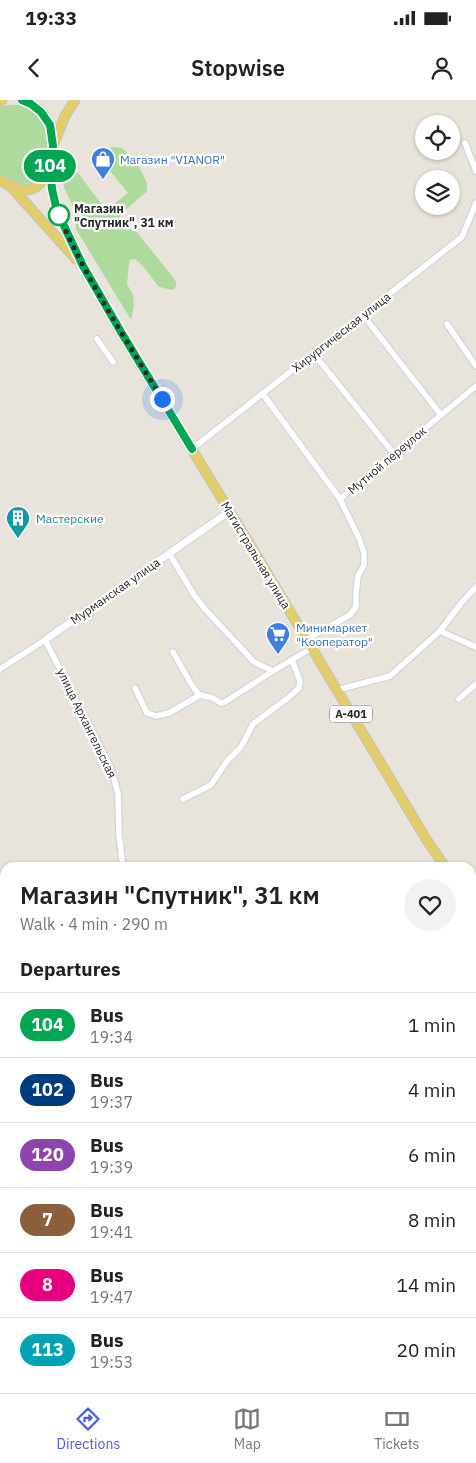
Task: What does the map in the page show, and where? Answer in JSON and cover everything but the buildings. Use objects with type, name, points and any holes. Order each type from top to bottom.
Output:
[{"type":"main road","name":"А-401","points":[[22,100],[31,104],[45,116],[50,125],[53,146]]},
{"type":"main road","name":"А-401","points":[[0,180],[10,187],[23,190],[37,187],[50,168],[53,146],[65,116],[75,100]]},
{"type":"main road","name":"Магистральная улица","points":[[50,168],[57,211],[83,266],[426,839],[442,862]]},
{"type":"main road","name":"Магистральная улица","points":[[10,187],[83,266]]},
{"type":"street","points":[[465,142],[476,171]]},
{"type":"street","name":"Хирургическая улица","points":[[192,449],[462,237],[476,203]]},
{"type":"street","points":[[363,315],[441,415]]},
{"type":"street","points":[[447,324],[476,366]]},
{"type":"street","points":[[97,339],[113,362]]},
{"type":"street","points":[[314,354],[394,454]]},
{"type":"street","name":"Мутной переулок","points":[[307,639],[350,615],[356,607],[358,576],[364,565],[364,552],[340,499],[476,386]]},
{"type":"street","points":[[262,394],[340,499]]},
{"type":"street","name":"Мурманская улица","points":[[0,670],[230,511]]},
{"type":"street","points":[[169,553],[204,608],[254,662],[273,671]]},
{"type":"street","points":[[337,690],[390,676],[440,631],[476,587]]},
{"type":"street","points":[[440,631],[476,647]]},
{"type":"street","name":"улица Архангельская","points":[[45,640],[115,778],[118,793],[119,834],[122,862]]},
{"type":"street","points":[[173,652],[199,695],[213,698],[221,703],[312,648]]},
{"type":"street","points":[[183,799],[211,785],[227,761],[241,747],[253,724],[288,698],[298,688],[300,681],[292,660]]},
{"type":"street","points":[[459,699],[476,684]]},
{"type":"street","points":[[135,688],[147,712],[156,716],[169,713],[200,695]]},
{"type":"green space","points":[[0,106],[24,106],[33,111],[44,124],[48,138],[41,177],[26,187],[16,185],[0,176]]},
{"type":"green space","points":[[111,147],[122,148],[136,160],[147,183],[147,191],[121,214],[119,225],[127,230],[135,230],[176,282],[176,287],[173,290],[159,287],[142,265],[135,259],[130,260],[127,284],[133,295],[134,306],[131,320],[76,229],[75,211],[64,187],[63,164],[78,173],[106,210],[128,193],[106,166]]},
{"type":"bus line","name":"104","points":[[22,100],[41,112],[50,125],[53,146],[50,168],[57,211],[83,266],[192,449]]},
{"type":"place","name":"Магазин \"VIANOR\"","points":[[103,180]]},
{"type":"place","name":"Магазин \"Спутник\", 31 км","points":[[59,215]]},
{"type":"place","name":"Мастерские","points":[[18,539]]},
{"type":"place","name":"Минимаркет \"Кооператор\"","points":[[278,655]]},
{"type":"route","points":[[59,215],[57,211],[83,266],[162,399]]}]
